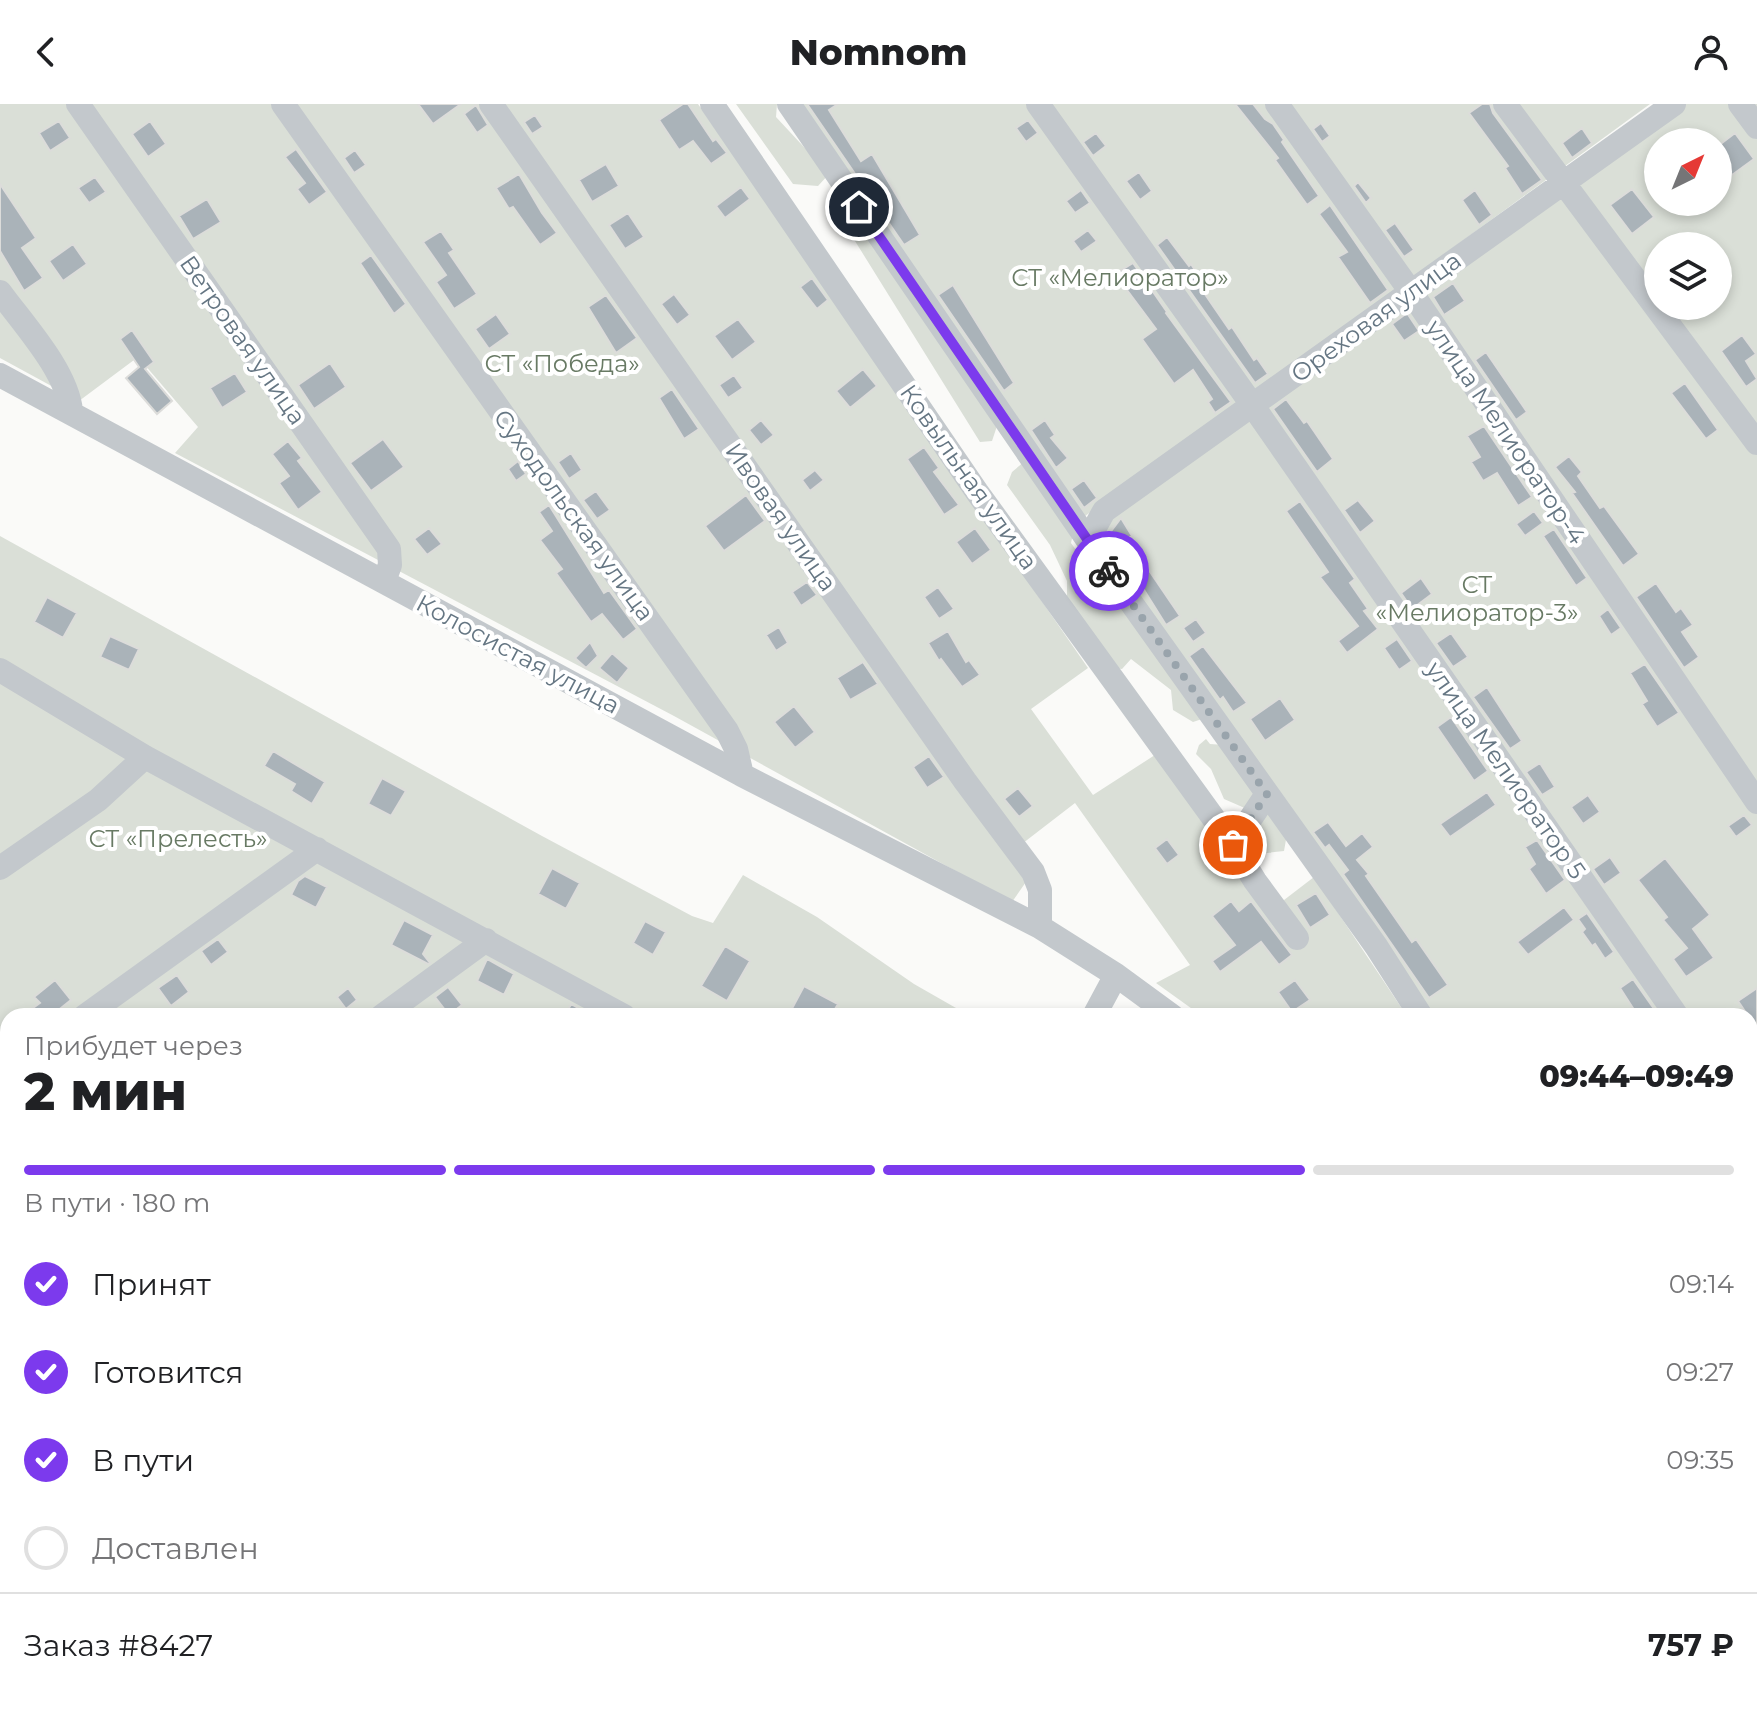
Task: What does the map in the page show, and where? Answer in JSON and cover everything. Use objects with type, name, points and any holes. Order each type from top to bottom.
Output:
[{"type":"street","name":"Ветровая улица","points":[[78,104],[389,549],[390,565],[384,581]]},
{"type":"street","name":"Суходольская улица","points":[[283,104],[519,441],[719,718],[736,749],[742,775]]},
{"type":"street","name":"Ивовая улица","points":[[491,104],[956,768],[1033,872],[1040,890],[1045,930]]},
{"type":"street","name":"Ковыльная улица","points":[[712,104],[977,492],[1297,938]]},
{"type":"street","points":[[789,104],[1088,540],[1376,946],[1416,1008]]},
{"type":"street","name":"улица Мелиоратор 5","points":[[1038,104],[1253,406],[1671,1008]]},
{"type":"street","name":"улица Мелиоратор-4","points":[[1277,104],[1411,292],[1757,802]]},
{"type":"street","points":[[1505,104],[1757,443]]},
{"type":"street","name":"Ореховая улица","points":[[1088,540],[1104,511],[1674,104]]},
{"type":"street","points":[[1740,104],[1757,127]]},
{"type":"street","points":[[0,292],[61,378],[69,396],[71,411]]},
{"type":"street","name":"Колосистая улица","points":[[0,375],[742,775],[1045,930],[1161,1008]]},
{"type":"street","points":[[0,670],[145,757],[609,1008]]},
{"type":"street","points":[[0,868],[98,800],[145,757]]},
{"type":"street","points":[[1233,845],[1267,794]]},
{"type":"street","points":[[96,1008],[317,849]]},
{"type":"street","points":[[393,1008],[486,940]]},
{"type":"street","points":[[1098,1008],[1116,975]]},
{"type":"green space","name":"СТ «Победа»","points":[[0,104],[698,104],[1088,668],[1031,709],[1093,795],[1158,753],[1271,910],[1314,877],[1402,1008],[1191,1008],[1156,983],[1190,965],[1075,803],[1010,853],[1028,879],[1012,902],[674,716],[175,453],[198,427],[138,357],[79,401],[0,358]]},
{"type":"green space","points":[[736,104],[777,104],[776,117],[829,174],[818,186],[793,184]]},
{"type":"green space","name":"СТ «Мелиоратор»","points":[[793,104],[1650,104],[1081,519]]},
{"type":"green space","name":"СТ «Мелиоратор-3»","points":[[1680,104],[1757,104],[1757,1008],[1420,1008],[1089,530],[1644,130],[1644,216],[1732,216],[1732,128],[1647,128]]},
{"type":"green space","points":[[857,227],[869,234],[999,420],[992,441],[980,442],[850,233]]},
{"type":"green space","points":[[1025,461],[1073,534],[1071,543],[1081,557],[1094,557],[1202,719],[1193,722],[1173,710],[1171,690],[1131,659],[1122,669],[1113,668],[1067,608],[1067,581],[1050,545],[1007,485],[1012,472]]},
{"type":"green space","name":"СТ «Прелесть»","points":[[0,536],[692,916],[713,923],[743,875],[817,917],[914,984],[956,1008],[0,1008]]},
{"type":"green space","points":[[1206,739],[1210,744],[1224,745],[1257,792],[1247,809],[1224,799],[1211,769],[1196,754],[1199,745]]},
{"type":"green space","points":[[1268,812],[1287,834],[1284,851],[1258,854],[1253,838]]},
{"type":"building","points":[[418,104],[461,104],[433,124]]},
{"type":"building","points":[[683,104],[688,104],[713,141],[716,139],[727,153],[711,164],[693,141],[679,150],[659,120]]},
{"type":"building","points":[[807,104],[838,104],[829,110],[861,161],[872,154],[920,235],[904,245]]},
{"type":"building","points":[[1235,104],[1253,104],[1273,124],[1319,196],[1307,205],[1275,160],[1278,158]]},
{"type":"building","points":[[1482,104],[1490,104],[1493,113],[1542,180],[1522,194],[1505,168],[1508,166],[1469,113]]},
{"type":"building","points":[[476,105],[488,125],[477,133],[464,114]]},
{"type":"building","points":[[535,115],[543,127],[532,134],[524,122]]},
{"type":"building","points":[[1028,120],[1038,133],[1026,142],[1016,128]]},
{"type":"building","points":[[59,121],[70,138],[50,151],[39,133]]},
{"type":"building","points":[[150,121],[166,144],[148,157],[132,134]]},
{"type":"building","points":[[1321,123],[1330,136],[1322,142],[1313,129]]},
{"type":"building","points":[[1582,128],[1592,143],[1572,158],[1562,143]]},
{"type":"building","points":[[1096,133],[1106,146],[1093,156],[1083,142]]},
{"type":"building","points":[[1735,133],[1754,159],[1732,175],[1732,135]]},
{"type":"building","points":[[296,149],[327,192],[309,205],[297,189],[305,183],[285,157]]},
{"type":"building","points":[[355,150],[366,165],[354,173],[344,158]]},
{"type":"building","points":[[606,164],[619,186],[592,202],[579,180]]},
{"type":"building","points":[[1139,172],[1152,191],[1140,200],[1126,181]]},
{"type":"building","points":[[519,174],[557,233],[540,245],[513,207],[509,209],[496,188]]},
{"type":"building","points":[[95,177],[106,192],[89,203],[78,188]]},
{"type":"building","points":[[1358,182],[1371,198],[1366,203],[1354,186]]},
{"type":"building","points":[[0,184],[36,238],[22,248],[43,278],[24,291],[0,251]]},
{"type":"building","points":[[741,187],[750,199],[725,218],[716,206]]},
{"type":"building","points":[[1632,189],[1644,204],[1644,216],[1654,217],[1632,234],[1610,205]]},
{"type":"building","points":[[1081,190],[1090,203],[1075,213],[1066,201]]},
{"type":"building","points":[[1475,190],[1492,215],[1479,225],[1462,200]]},
{"type":"building","points":[[207,199],[221,222],[193,239],[179,216]]},
{"type":"building","points":[[1330,205],[1388,290],[1370,303],[1338,257],[1347,252],[1319,214]]},
{"type":"building","points":[[628,213],[644,237],[625,249],[609,225]]},
{"type":"building","points":[[1395,223],[1414,250],[1404,257],[1385,230]]},
{"type":"building","points":[[1088,230],[1097,241],[1081,252],[1073,241]]},
{"type":"building","points":[[441,231],[454,250],[449,253],[477,294],[454,309],[436,282],[446,275],[423,242]]},
{"type":"building","points":[[1167,237],[1189,266],[1191,264],[1202,281],[1198,284],[1229,329],[1232,327],[1254,360],[1257,358],[1268,374],[1255,383],[1157,245]]},
{"type":"building","points":[[73,244],[87,264],[63,281],[49,261]]},
{"type":"building","points":[[371,255],[406,304],[394,314],[360,263]]},
{"type":"building","points":[[1133,263],[1231,402],[1215,413],[1208,402],[1212,399],[1193,370],[1174,384],[1142,339],[1156,329],[1115,274]]},
{"type":"building","points":[[812,278],[828,300],[817,309],[800,287]]},
{"type":"building","points":[[1453,283],[1465,301],[1444,315],[1433,297]]},
{"type":"building","points":[[953,285],[1014,383],[1004,391],[938,295]]},
{"type":"building","points":[[674,294],[690,315],[677,325],[661,304]]},
{"type":"building","points":[[606,295],[637,338],[616,353],[588,307]]},
{"type":"building","points":[[1407,313],[1419,331],[1404,341],[1392,324]]},
{"type":"building","points":[[496,314],[510,334],[489,349],[475,329]]},
{"type":"building","points":[[738,319],[756,342],[732,360],[714,336]]},
{"type":"building","points":[[132,330],[154,362],[145,369],[172,401],[157,414],[126,378],[139,367],[120,339]]},
{"type":"building","points":[[1742,335],[1756,354],[1746,361],[1757,379],[1746,387],[1721,351]]},
{"type":"building","points":[[1486,352],[1527,412],[1516,420],[1475,360]]},
{"type":"building","points":[[330,363],[346,387],[314,409],[298,385]]},
{"type":"building","points":[[863,369],[877,386],[850,408],[836,391]]},
{"type":"building","points":[[235,373],[247,392],[222,408],[210,388]]},
{"type":"building","points":[[734,375],[743,388],[728,398],[719,385]]},
{"type":"building","points":[[1685,383],[1718,430],[1706,439],[1671,393]]},
{"type":"building","points":[[672,389],[699,429],[684,439],[659,398]]},
{"type":"building","points":[[1286,399],[1304,423],[1307,421],[1333,459],[1317,472],[1273,409]]},
{"type":"building","points":[[761,420],[774,435],[761,445],[749,430]]},
{"type":"building","points":[[1045,420],[1055,435],[1051,438],[1068,458],[1056,468],[1031,430]]},
{"type":"building","points":[[1484,426],[1532,497],[1518,506],[1497,473],[1483,481],[1471,462],[1480,457],[1467,436]]},
{"type":"building","points":[[383,439],[404,467],[371,491],[350,463]]},
{"type":"building","points":[[288,441],[302,458],[298,461],[322,492],[298,510],[279,483],[289,476],[272,454]]},
{"type":"building","points":[[924,447],[939,468],[934,472],[959,505],[944,515],[907,459]]},
{"type":"building","points":[[571,453],[582,470],[569,479],[558,462]]},
{"type":"building","points":[[1569,456],[1582,472],[1578,476],[1600,508],[1604,506],[1639,554],[1623,566],[1555,467]]},
{"type":"building","points":[[518,461],[526,474],[516,481],[508,469]]},
{"type":"building","points":[[815,470],[824,480],[810,491],[802,480]]},
{"type":"building","points":[[1084,480],[1097,498],[1084,508],[1071,489]]},
{"type":"building","points":[[596,491],[610,510],[597,519],[583,500]]},
{"type":"building","points":[[746,495],[765,521],[724,551],[705,526]]},
{"type":"building","points":[[1358,500],[1375,521],[1360,533],[1344,510]]},
{"type":"building","points":[[1300,501],[1355,579],[1350,583],[1368,609],[1364,611],[1378,629],[1347,653],[1338,641],[1358,626],[1320,577],[1328,572],[1286,511]]},
{"type":"building","points":[[549,505],[604,593],[609,590],[637,629],[623,640],[602,614],[591,622],[556,573],[562,569],[540,540],[552,531],[539,512]]},
{"type":"building","points":[[1534,511],[1543,523],[1525,536],[1516,524]]},
{"type":"building","points":[[1121,518],[1132,536],[1128,538],[1147,561],[1144,563],[1180,616],[1166,625],[1109,534]]},
{"type":"building","points":[[429,528],[442,544],[427,555],[414,539]]},
{"type":"building","points":[[975,528],[991,550],[972,564],[956,542]]},
{"type":"building","points":[[1554,529],[1587,578],[1576,586],[1543,536]]},
{"type":"building","points":[[1421,578],[1432,594],[1412,609],[1401,593]]},
{"type":"building","points":[[807,582],[817,595],[801,606],[792,592]]},
{"type":"building","points":[[1656,583],[1676,612],[1681,608],[1693,625],[1682,632],[1699,657],[1684,668],[1636,597]]},
{"type":"building","points":[[938,587],[954,609],[939,619],[924,597]]},
{"type":"building","points":[[47,597],[77,613],[63,638],[34,622]]},
{"type":"building","points":[[1608,609],[1621,628],[1611,635],[1599,616]]},
{"type":"building","points":[[1196,619],[1206,633],[1193,642],[1183,628]]},
{"type":"building","points":[[779,627],[788,643],[776,651],[766,635]]},
{"type":"building","points":[[948,631],[966,662],[969,660],[980,675],[962,687],[928,643]]},
{"type":"building","points":[[1451,633],[1468,657],[1453,667],[1436,643]]},
{"type":"building","points":[[110,636],[139,649],[129,670],[100,657]]},
{"type":"building","points":[[1397,639],[1412,661],[1399,670],[1384,648]]},
{"type":"building","points":[[590,642],[598,656],[586,668],[575,658]]},
{"type":"building","points":[[1203,646],[1247,703],[1233,712],[1223,697],[1220,700],[1189,656]]},
{"type":"building","points":[[612,653],[629,668],[617,683],[599,668]]},
{"type":"building","points":[[863,662],[878,684],[850,700],[837,678]]},
{"type":"building","points":[[1645,664],[1679,713],[1657,727],[1642,704],[1647,701],[1630,673]]},
{"type":"building","points":[[1487,687],[1522,741],[1510,749],[1473,697]]},
{"type":"building","points":[[1280,698],[1295,720],[1265,741],[1250,719]]},
{"type":"building","points":[[794,706],[815,732],[795,748],[774,722]]},
{"type":"building","points":[[1451,717],[1488,771],[1474,781],[1437,727]]},
{"type":"building","points":[[273,751],[325,782],[312,804],[291,791],[295,784],[264,766]]},
{"type":"building","points":[[929,756],[944,777],[927,788],[913,767]]},
{"type":"building","points":[[1540,763],[1555,787],[1542,795],[1526,772]]},
{"type":"building","points":[[382,778],[406,791],[391,816],[368,804]]},
{"type":"building","points":[[1018,788],[1033,806],[1019,817],[1004,799]]},
{"type":"building","points":[[1487,792],[1496,805],[1450,837],[1440,824]]},
{"type":"building","points":[[1588,795],[1600,812],[1583,824],[1571,807]]},
{"type":"building","points":[[1744,815],[1752,825],[1736,837],[1728,826]]},
{"type":"building","points":[[1328,822],[1346,846],[1362,833],[1373,847],[1357,860],[1412,942],[1416,939],[1448,985],[1429,998],[1343,874],[1348,870],[1329,845],[1325,848],[1313,832]]},
{"type":"building","points":[[1167,839],[1179,855],[1167,864],[1155,848]]},
{"type":"building","points":[[1537,840],[1565,880],[1546,894],[1529,869],[1535,864],[1525,847]]},
{"type":"building","points":[[1610,857],[1621,873],[1604,885],[1593,869]]},
{"type":"building","points":[[1665,858],[1710,915],[1693,929],[1714,958],[1686,977],[1673,959],[1687,948],[1663,920],[1667,917],[1638,880]]},
{"type":"building","points":[[552,868],[580,883],[566,909],[538,894]]},
{"type":"building","points":[[305,876],[327,887],[316,908],[291,895],[298,881]]},
{"type":"building","points":[[1316,893],[1330,915],[1310,928],[1296,905]]},
{"type":"building","points":[[1231,901],[1239,911],[1251,901],[1292,955],[1279,965],[1261,942],[1220,972],[1212,961],[1235,945],[1212,916]]},
{"type":"building","points":[[1564,907],[1574,920],[1528,955],[1517,942]]},
{"type":"building","points":[[1587,913],[1614,952],[1605,959],[1582,932],[1585,929],[1578,919]]},
{"type":"building","points":[[404,920],[433,935],[423,954],[430,963],[391,945]]},
{"type":"building","points":[[645,921],[666,932],[653,955],[633,943]]},
{"type":"building","points":[[218,939],[228,952],[211,965],[201,951]]},
{"type":"building","points":[[725,946],[750,961],[727,1001],[701,986]]},
{"type":"building","points":[[487,959],[514,974],[504,995],[477,981]]},
{"type":"building","points":[[177,975],[189,992],[171,1006],[158,988]]},
{"type":"building","points":[[1633,979],[1653,1008],[1633,1008],[1620,988]]},
{"type":"building","points":[[55,980],[71,1000],[61,1008],[33,1008],[40,1003],[34,997]]},
{"type":"building","points":[[1295,980],[1310,1000],[1298,1008],[1289,1008],[1278,992]]},
{"type":"building","points":[[804,986],[838,1004],[836,1008],[792,1008]]},
{"type":"building","points":[[448,987],[462,1005],[444,1008],[435,997]]},
{"type":"building","points":[[348,988],[357,1000],[345,1008],[337,997]]},
{"type":"building","points":[[1757,988],[1757,1008],[1743,1008],[1738,1001]]},
{"type":"way so far","points":[[1109,571],[1267,794],[1233,845]]},
{"type":"route","points":[[859,207],[1109,571]]}]
